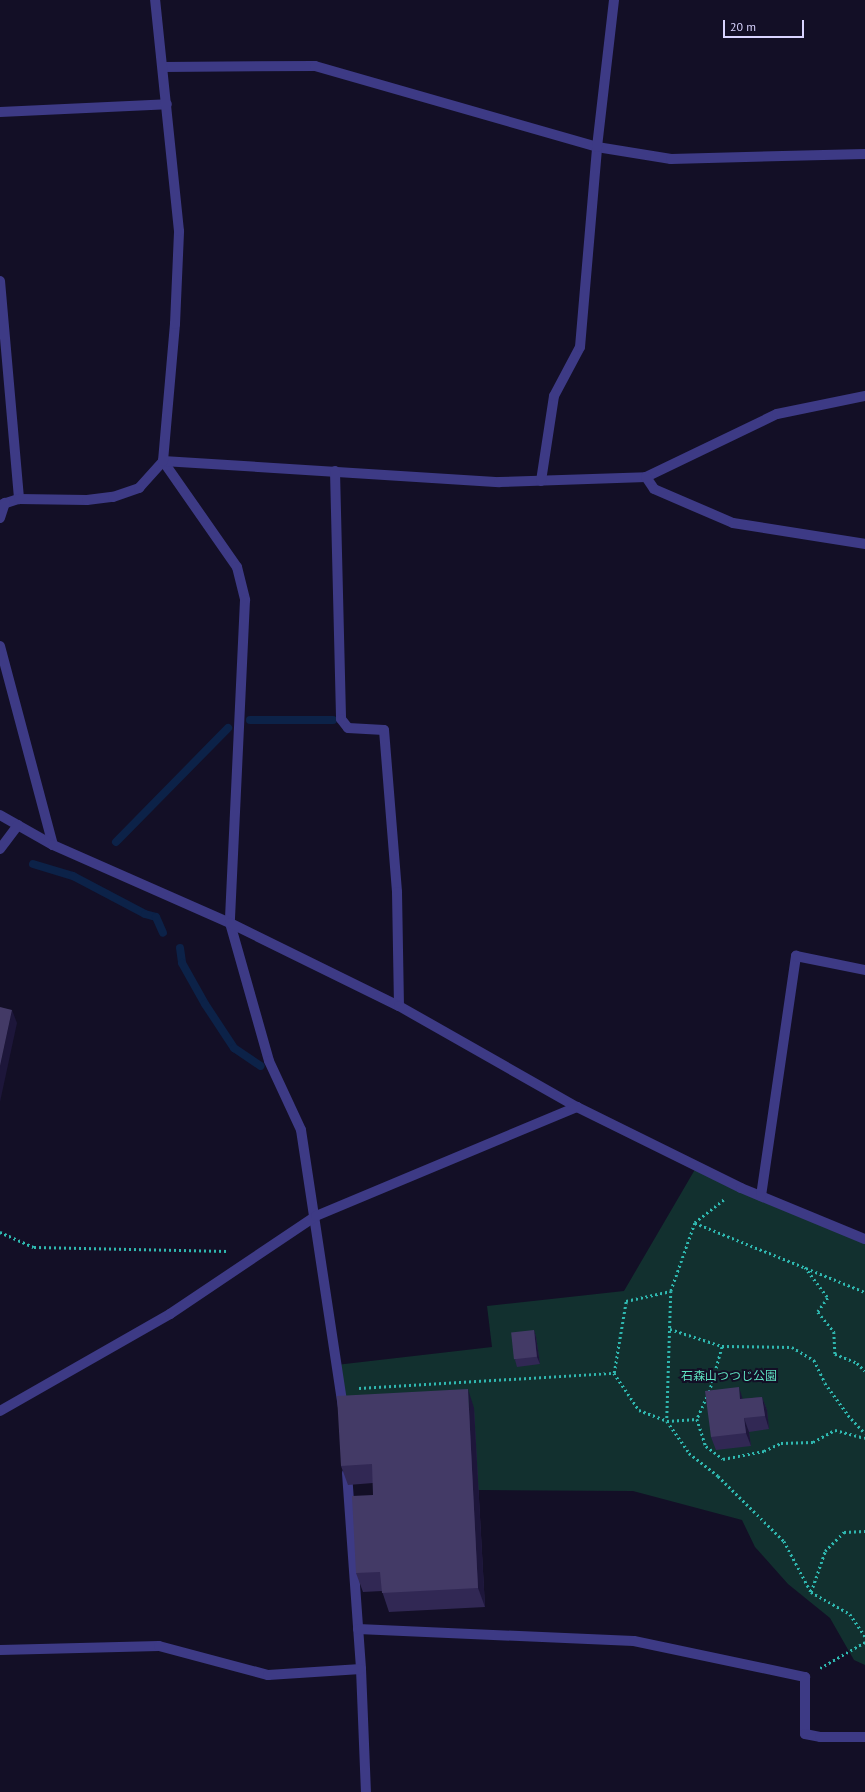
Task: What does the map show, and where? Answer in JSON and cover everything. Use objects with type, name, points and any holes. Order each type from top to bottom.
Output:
[{"type":"street","points":[[0,518],[3,504],[19,499],[87,500],[113,497],[139,488],[162,461],[175,324],[179,231],[155,0]]},
{"type":"street","points":[[541,481],[554,396],[580,347],[597,147],[614,0]]},
{"type":"street","points":[[163,66],[315,66],[597,147],[671,159],[865,154]]},
{"type":"street","points":[[0,112],[167,104]]},
{"type":"street","points":[[0,281],[19,499]]},
{"type":"street","points":[[162,461],[499,482],[646,477],[777,414],[865,396]]},
{"type":"street","points":[[162,461],[237,566],[245,600],[230,923],[269,1062],[301,1130],[316,1216],[344,1423]]},
{"type":"street","points":[[335,471],[341,719],[348,728],[384,730],[397,892],[399,1006]]},
{"type":"street","points":[[646,477],[654,489],[733,523],[865,544]]},
{"type":"street","points":[[0,646],[53,845]]},
{"type":"street","points":[[0,815],[53,845],[230,923],[399,1006],[577,1107],[741,1188],[865,1239]]},
{"type":"street","points":[[0,849],[18,825]]},
{"type":"street","points":[[761,1196],[796,956],[865,970]]},
{"type":"street","points":[[0,1411],[170,1314],[316,1216],[577,1107]]},
{"type":"street","points":[[346,1461],[361,1669],[366,1792]]},
{"type":"street","points":[[358,1629],[634,1640],[804,1677],[805,1734],[820,1737],[865,1736]]},
{"type":"street","points":[[0,1650],[159,1646],[268,1675],[361,1669]]},
{"type":"path","points":[[741,1188],[695,1223],[671,1292],[667,1421],[689,1453],[718,1476],[784,1541],[811,1592],[850,1614],[865,1636]]},
{"type":"path","points":[[695,1223],[805,1266],[865,1292]]},
{"type":"path","points":[[0,1232],[34,1247],[236,1251]]},
{"type":"path","points":[[805,1266],[828,1298],[818,1312],[834,1332],[835,1354],[857,1363],[865,1371]]},
{"type":"path","points":[[671,1292],[626,1301],[614,1373],[639,1410],[667,1421],[697,1419]]},
{"type":"path","points":[[670,1329],[722,1346],[792,1347],[814,1360],[830,1389],[848,1415],[865,1433]]},
{"type":"path","points":[[722,1346],[710,1391],[697,1419],[706,1446],[723,1459],[764,1451],[782,1443],[813,1442],[835,1430],[865,1438]]},
{"type":"path","points":[[340,1389],[614,1373]]},
{"type":"path","points":[[811,1592],[826,1552],[844,1532],[865,1531]]},
{"type":"path","points":[[804,1677],[865,1642]]},
{"type":"green space","name":"石森山つつじ公園","points":[[697,1166],[865,1239],[865,1665],[854,1660],[830,1618],[788,1584],[755,1547],[742,1520],[633,1491],[479,1490],[344,1415],[336,1365],[492,1347],[487,1306],[624,1291]]},
{"type":"building","points":[[0,1007],[12,1010],[0,1066]]},
{"type":"building","points":[[534,1330],[537,1357],[514,1359],[511,1332]]},
{"type":"building","points":[[739,1387],[740,1399],[762,1397],[765,1416],[744,1418],[746,1433],[711,1437],[705,1391]]},
{"type":"building","points":[[468,1389],[478,1588],[382,1593],[380,1572],[356,1573],[352,1496],[373,1495],[372,1464],[341,1466],[337,1396]]},
{"type":"waterway","points":[[250,720],[333,720]]},
{"type":"waterway","points":[[116,842],[228,728]]},
{"type":"waterway","points":[[33,864],[73,876],[145,914],[156,917],[163,933]]},
{"type":"waterway","points":[[180,948],[182,963],[205,1004],[234,1048],[261,1066]]}]
